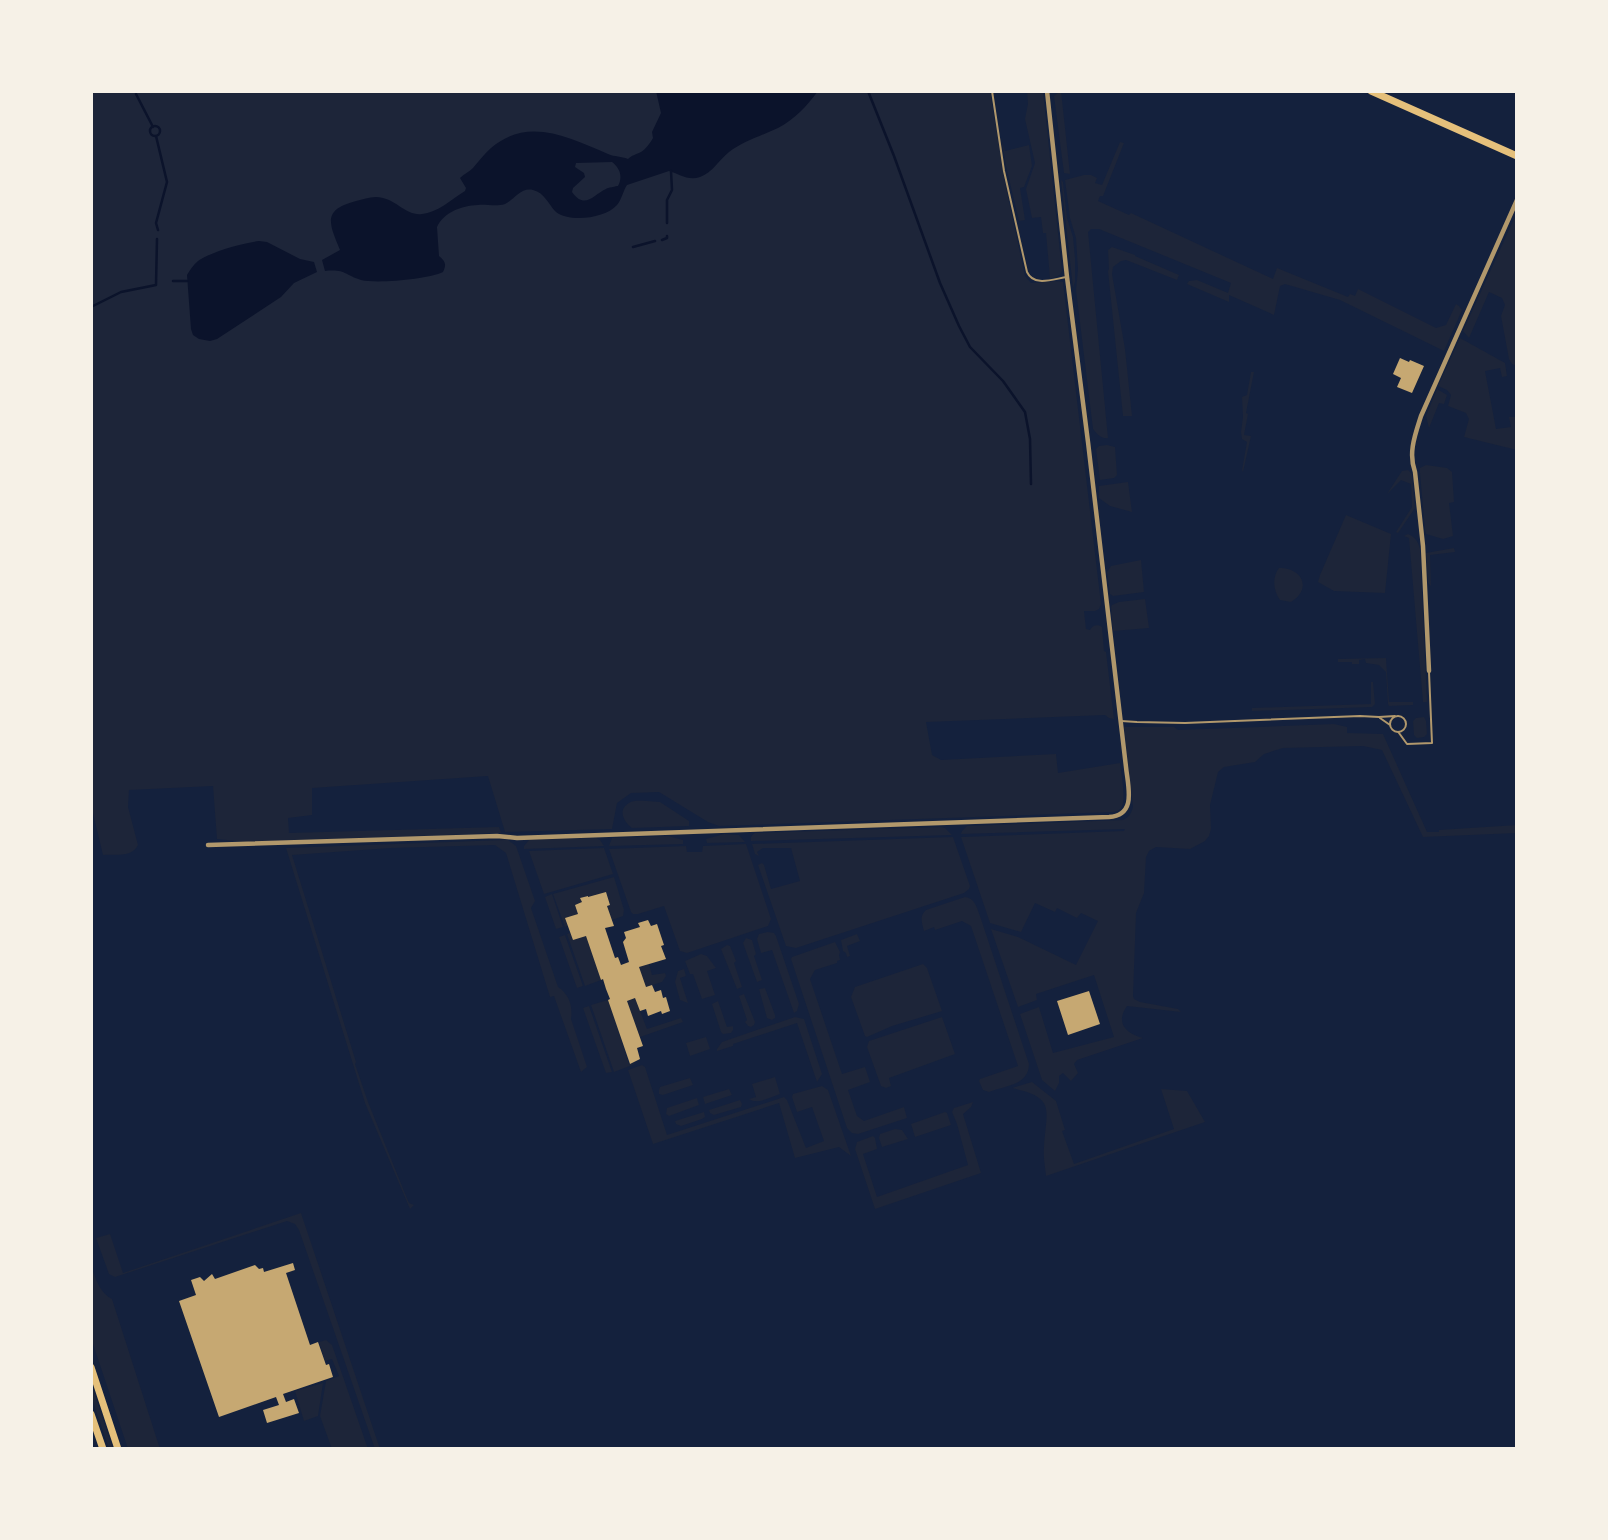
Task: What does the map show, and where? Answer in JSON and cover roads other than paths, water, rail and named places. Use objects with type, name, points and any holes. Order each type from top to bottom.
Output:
[{"type":"main road","points":[[1371,91],[1517,156]]},
{"type":"main road","points":[[91,1367],[118,1449]]},
{"type":"main road","points":[[91,1414],[103,1449]]},
{"type":"street","points":[[208,845],[497,836],[517,838],[1116,817],[1126,810],[1128,796],[1120,720],[1047,91]]},
{"type":"street","points":[[1429,671],[1423,546],[1412,463],[1414,439],[1421,416],[1517,200]]},
{"type":"lane","points":[[992,91],[1004,171],[1029,278],[1037,281],[1067,277]]},
{"type":"lane","points":[[1379,718],[1390,725],[1394,732],[1399,733],[1408,744],[1432,743],[1429,671]]},
{"type":"lane","points":[[1120,720],[1185,723],[1395,716],[1406,722],[1404,730],[1399,733]]},
{"type":"lane","points":[[1390,725],[1395,716]]},
{"type":"waterway","points":[[868,91],[940,283],[959,326],[970,347],[1003,381],[1025,412],[1030,439],[1031,484]]},
{"type":"waterway","points":[[136,94],[153,127]]},
{"type":"waterway","points":[[155,126],[159,127],[160,131],[159,135],[155,136],[151,135],[150,131],[151,127],[155,126]]},
{"type":"waterway","points":[[156,136],[167,182],[156,223],[158,230]]},
{"type":"waterway","points":[[667,223],[667,200],[672,190],[671,171]]},
{"type":"waterway","points":[[662,240],[667,236]]},
{"type":"waterway","points":[[91,307],[121,292],[156,285],[157,239]]},
{"type":"waterway","points":[[633,247],[655,241]]},
{"type":"waterway","points":[[173,281],[187,281]]}]
